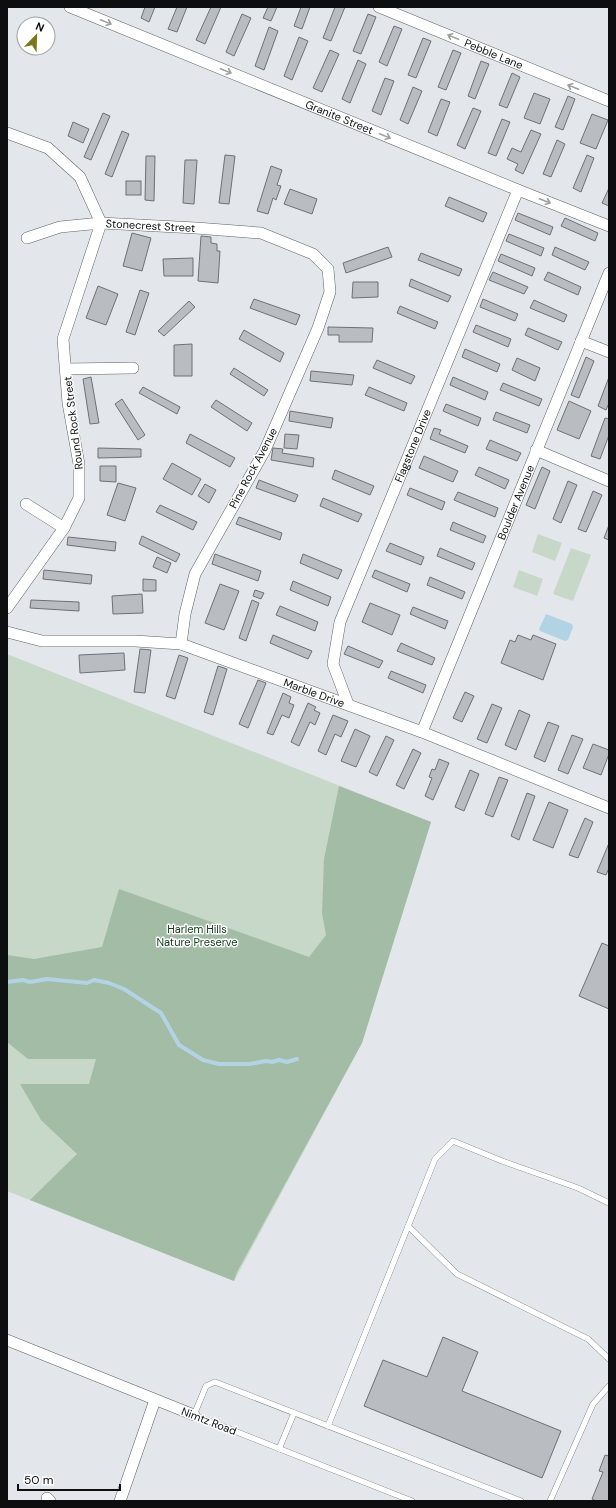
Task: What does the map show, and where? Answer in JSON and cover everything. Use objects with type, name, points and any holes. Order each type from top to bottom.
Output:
[{"type":"street","name":"Granite Street","points":[[70,7],[609,226]]},
{"type":"street","name":"Pebble Lane","points":[[379,7],[609,101]]},
{"type":"street","name":"Stonecrest Street","points":[[7,132],[48,148],[80,177],[101,224],[196,228],[261,233],[312,254],[328,269]]},
{"type":"street","name":"Flagstone Drive","points":[[348,704],[333,664],[340,622],[518,190]]},
{"type":"street","points":[[26,238],[60,227],[101,224]]},
{"type":"street","name":"Round Rock Street","points":[[7,608],[64,528],[79,498],[79,464],[68,403],[63,339],[101,224]]},
{"type":"street","name":"Pine Rock Avenue","points":[[181,644],[184,614],[195,574],[265,450],[318,328],[330,292],[328,269]]},
{"type":"street","name":"Boulder Avenue","points":[[422,732],[609,273]]},
{"type":"street","points":[[581,341],[609,352]]},
{"type":"street","points":[[66,369],[133,368]]},
{"type":"street","points":[[536,450],[609,482]]},
{"type":"street","points":[[26,504],[64,528]]},
{"type":"street","name":"Marble Drive","points":[[7,632],[42,641],[135,640],[181,644],[422,732],[609,808]]},
{"type":"street","name":"Nimtz Road","points":[[7,1340],[194,1415]]},
{"type":"street","points":[[120,1501],[155,1400]]},
{"type":"lane","points":[[328,1426],[435,1159],[453,1141],[502,1161],[578,1188],[609,1203]]},
{"type":"lane","points":[[408,1226],[457,1274],[588,1339],[609,1359]]},
{"type":"lane","points":[[194,1415],[206,1386],[215,1382],[521,1501]]},
{"type":"lane","points":[[550,1501],[593,1404],[609,1386]]},
{"type":"lane","points":[[279,1449],[294,1413]]},
{"type":"lane","name":"Nimtz Road","points":[[194,1415],[412,1501]]},
{"type":"green space","points":[[538,534],[562,543],[555,561],[532,552]]},
{"type":"green space","points":[[571,548],[591,555],[573,601],[553,594]]},
{"type":"green space","points":[[519,570],[543,579],[537,596],[513,587]]},
{"type":"green space","name":"Harlem Hills Nature Preserve","points":[[7,654],[431,822],[362,1043],[234,1281],[7,1191]]},
{"type":"green space","points":[[339,786],[431,822],[362,1043],[237,1272],[234,1281],[30,1200],[77,1154],[41,1120],[20,1084],[89,1084],[96,1059],[28,1059],[7,1042],[7,955],[34,959],[102,947],[119,889],[309,957],[326,935],[322,913],[324,859]]},
{"type":"water","points":[[546,614],[572,624],[573,627],[568,640],[565,641],[540,631],[539,629]]},
{"type":"building","points":[[145,7],[155,7],[149,22],[141,18]]},
{"type":"building","points":[[177,7],[187,7],[177,32],[168,29]]},
{"type":"building","points":[[211,7],[221,7],[205,44],[196,40]]},
{"type":"building","points":[[268,7],[277,7],[271,21],[263,18]]},
{"type":"building","points":[[301,7],[310,7],[302,29],[294,26]]},
{"type":"building","points":[[335,7],[345,7],[331,41],[323,38]]},
{"type":"building","points":[[242,14],[251,18],[234,56],[226,52]]},
{"type":"building","points":[[368,14],[376,17],[361,54],[353,51]]},
{"type":"building","points":[[394,26],[402,29],[387,66],[379,62]]},
{"type":"building","points":[[269,27],[278,31],[264,70],[255,66]]},
{"type":"building","points":[[299,37],[308,41],[292,80],[284,76]]},
{"type":"building","points":[[423,38],[431,41],[416,78],[408,75]]},
{"type":"building","points":[[330,50],[339,54],[322,92],[313,88]]},
{"type":"building","points":[[453,50],[461,53],[446,90],[438,87]]},
{"type":"building","points":[[358,60],[366,64],[350,103],[342,99]]},
{"type":"building","points":[[481,61],[489,64],[475,99],[468,96]]},
{"type":"building","points":[[512,73],[520,77],[507,108],[499,105]]},
{"type":"building","points":[[385,78],[394,81],[381,115],[372,111]]},
{"type":"building","points":[[413,87],[422,91],[408,124],[400,120]]},
{"type":"building","points":[[534,93],[550,99],[540,124],[524,118]]},
{"type":"building","points":[[568,96],[575,99],[563,130],[555,127]]},
{"type":"building","points":[[441,99],[450,102],[437,136],[428,132]]},
{"type":"building","points":[[473,108],[481,111],[465,149],[457,145]]},
{"type":"building","points":[[103,113],[110,116],[91,160],[84,157]]},
{"type":"building","points":[[592,114],[608,120],[596,149],[580,143]]},
{"type":"building","points":[[502,119],[510,122],[496,156],[488,153]]},
{"type":"building","points":[[73,122],[89,129],[83,143],[68,136]]},
{"type":"building","points":[[531,130],[541,134],[523,174],[515,170],[518,164],[507,159],[512,148],[521,152]]},
{"type":"building","points":[[122,131],[129,134],[112,177],[105,174]]},
{"type":"building","points":[[557,140],[565,144],[551,177],[543,174]]},
{"type":"building","points":[[225,155],[235,156],[229,204],[219,203]]},
{"type":"building","points":[[587,155],[594,158],[581,192],[573,188]]},
{"type":"building","points":[[146,156],[155,156],[154,201],[145,200]]},
{"type":"building","points":[[185,160],[197,160],[194,204],[183,203]]},
{"type":"building","points":[[271,166],[282,170],[277,185],[281,186],[276,200],[273,198],[268,214],[257,211]]},
{"type":"building","points":[[126,181],[141,181],[141,195],[126,195]]},
{"type":"building","points":[[609,188],[609,206],[602,203]]},
{"type":"building","points":[[290,189],[317,199],[312,214],[284,204]]},
{"type":"building","points":[[449,197],[487,213],[483,222],[445,206]]},
{"type":"building","points":[[518,213],[553,227],[550,235],[515,220]]},
{"type":"building","points":[[565,218],[598,233],[595,241],[561,226]]},
{"type":"building","points":[[132,233],[151,238],[142,271],[123,266]]},
{"type":"building","points":[[509,234],[544,248],[541,256],[506,241]]},
{"type":"building","points":[[201,236],[211,237],[211,243],[217,244],[217,251],[220,251],[218,283],[198,281]]},
{"type":"building","points":[[388,247],[392,257],[346,273],[343,263]]},
{"type":"building","points":[[555,247],[589,262],[585,270],[552,255]]},
{"type":"building","points":[[421,253],[462,269],[459,276],[418,260]]},
{"type":"building","points":[[501,254],[535,268],[532,276],[498,261]]},
{"type":"building","points":[[193,258],[193,276],[164,276],[163,259]]},
{"type":"building","points":[[493,272],[528,287],[524,294],[489,280]]},
{"type":"building","points":[[548,272],[581,287],[578,295],[544,280]]},
{"type":"building","points":[[411,279],[451,296],[448,302],[409,286]]},
{"type":"building","points":[[353,282],[378,282],[378,297],[352,298]]},
{"type":"building","points":[[98,286],[118,294],[106,325],[86,318]]},
{"type":"building","points":[[140,290],[149,293],[135,335],[126,332]]},
{"type":"building","points":[[254,299],[300,315],[296,325],[250,308]]},
{"type":"building","points":[[483,299],[518,314],[515,321],[480,307]]},
{"type":"building","points":[[534,300],[567,315],[564,322],[530,308]]},
{"type":"building","points":[[189,301],[195,307],[164,336],[158,331]]},
{"type":"building","points":[[400,306],[438,322],[435,329],[397,313]]},
{"type":"building","points":[[476,325],[511,339],[508,347],[473,332]]},
{"type":"building","points":[[328,327],[373,328],[372,342],[339,342],[339,335],[328,335]]},
{"type":"building","points":[[528,328],[562,342],[558,350],[525,335]]},
{"type":"building","points":[[244,330],[284,353],[280,362],[239,339]]},
{"type":"building","points":[[192,344],[192,376],[174,376],[174,345]]},
{"type":"building","points":[[465,349],[500,364],[497,372],[462,357]]},
{"type":"building","points":[[586,357],[594,361],[579,398],[571,395]]},
{"type":"building","points":[[517,358],[540,368],[535,381],[512,370]]},
{"type":"building","points":[[377,360],[415,376],[411,384],[373,368]]},
{"type":"building","points":[[234,368],[268,390],[264,396],[230,374]]},
{"type":"building","points":[[311,371],[354,375],[352,385],[310,381]]},
{"type":"building","points":[[91,377],[99,423],[90,424],[83,379]]},
{"type":"building","points":[[453,377],[488,392],[485,400],[450,385]]},
{"type":"building","points":[[609,377],[609,403],[606,410],[598,406]]},
{"type":"building","points":[[503,383],[542,399],[539,406],[500,390]]},
{"type":"building","points":[[143,387],[180,407],[177,414],[139,393]]},
{"type":"building","points":[[369,387],[407,403],[404,411],[365,395]]},
{"type":"building","points":[[122,399],[145,435],[138,440],[115,404]]},
{"type":"building","points":[[216,400],[252,423],[247,431],[211,407]]},
{"type":"building","points":[[569,401],[591,411],[579,439],[557,430]]},
{"type":"building","points":[[446,404],[481,418],[478,426],[443,411]]},
{"type":"building","points":[[290,411],[333,418],[331,428],[289,421]]},
{"type":"building","points":[[496,412],[530,425],[527,433],[493,420]]},
{"type":"building","points":[[605,418],[609,419],[609,435],[600,459],[591,456]]},
{"type":"building","points":[[434,428],[441,430],[439,434],[468,446],[465,453],[430,439]]},
{"type":"building","points":[[190,434],[235,458],[230,467],[186,443]]},
{"type":"building","points":[[285,434],[299,435],[297,449],[284,448]]},
{"type":"building","points":[[490,440],[521,453],[517,461],[486,449]]},
{"type":"building","points":[[98,448],[141,449],[141,457],[98,458]]},
{"type":"building","points":[[273,448],[283,449],[282,453],[314,458],[313,467],[271,460]]},
{"type":"building","points":[[424,456],[458,471],[453,482],[419,468]]},
{"type":"building","points":[[172,463],[201,479],[192,495],[163,479]]},
{"type":"building","points":[[100,466],[116,466],[116,482],[100,481]]},
{"type":"building","points":[[479,467],[509,480],[505,489],[475,475]]},
{"type":"building","points":[[542,467],[550,471],[535,509],[526,505]]},
{"type":"building","points":[[335,470],[374,486],[370,495],[332,479]]},
{"type":"building","points":[[259,480],[298,495],[295,502],[256,488]]},
{"type":"building","points":[[568,481],[577,485],[561,523],[553,519]]},
{"type":"building","points":[[118,483],[136,488],[125,521],[107,515]]},
{"type":"building","points":[[205,484],[216,490],[209,503],[198,496]]},
{"type":"building","points":[[410,488],[445,502],[442,510],[407,495]]},
{"type":"building","points":[[593,491],[602,495],[586,532],[578,529]]},
{"type":"building","points":[[458,492],[498,508],[495,517],[454,500]]},
{"type":"building","points":[[323,498],[362,514],[358,522],[320,506]]},
{"type":"building","points":[[160,505],[197,522],[193,530],[156,512]]},
{"type":"building","points":[[239,517],[282,533],[280,540],[236,524]]},
{"type":"building","points":[[453,522],[486,536],[483,543],[450,530]]},
{"type":"building","points":[[609,525],[609,540],[604,538]]},
{"type":"building","points":[[142,536],[180,554],[176,562],[139,544]]},
{"type":"building","points":[[68,537],[116,542],[115,551],[67,545]]},
{"type":"building","points":[[390,543],[424,557],[421,565],[386,551]]},
{"type":"building","points":[[440,548],[475,563],[472,570],[437,556]]},
{"type":"building","points":[[215,554],[261,571],[258,581],[212,564]]},
{"type":"building","points":[[303,554],[342,570],[338,579],[300,563]]},
{"type":"building","points":[[157,557],[171,563],[167,573],[153,567]]},
{"type":"building","points":[[44,570],[92,575],[91,584],[43,579]]},
{"type":"building","points":[[375,570],[410,584],[407,592],[372,577]]},
{"type":"building","points":[[430,577],[465,592],[462,599],[427,585]]},
{"type":"building","points":[[143,579],[156,580],[156,591],[143,591]]},
{"type":"building","points":[[293,581],[331,597],[328,606],[290,590]]},
{"type":"building","points":[[220,584],[239,591],[224,630],[205,623]]},
{"type":"building","points":[[255,590],[264,593],[261,599],[253,596]]},
{"type":"building","points":[[142,594],[143,613],[113,614],[112,596]]},
{"type":"building","points":[[31,600],[79,602],[79,611],[30,608]]},
{"type":"building","points":[[252,600],[259,603],[246,641],[239,638]]},
{"type":"building","points":[[370,603],[400,615],[392,635],[362,622]]},
{"type":"building","points":[[280,606],[318,622],[315,631],[276,615]]},
{"type":"building","points":[[413,607],[448,621],[445,629],[410,614]]},
{"type":"building","points":[[273,635],[312,651],[308,659],[270,643]]},
{"type":"building","points":[[518,635],[531,640],[533,635],[556,644],[543,680],[501,663],[510,640],[515,642]]},
{"type":"building","points":[[401,643],[435,658],[432,665],[397,651]]},
{"type":"building","points":[[348,646],[383,661],[379,668],[344,654]]},
{"type":"building","points":[[140,649],[151,650],[145,693],[134,692]]},
{"type":"building","points":[[124,653],[125,670],[80,673],[79,655]]},
{"type":"building","points":[[179,655],[188,658],[175,699],[166,696]]},
{"type":"building","points":[[218,666],[227,669],[213,715],[204,712]]},
{"type":"building","points":[[391,671],[426,685],[423,693],[388,678]]},
{"type":"building","points":[[258,680],[266,683],[248,728],[239,724]]},
{"type":"building","points":[[465,692],[474,696],[462,722],[453,718]]},
{"type":"building","points":[[283,693],[291,697],[289,703],[294,705],[289,718],[282,715],[273,735],[267,733]]},
{"type":"building","points":[[308,703],[316,707],[314,710],[320,713],[315,725],[310,722],[299,746],[291,742]]},
{"type":"building","points":[[492,704],[502,708],[487,743],[477,739]]},
{"type":"building","points":[[519,710],[530,715],[516,750],[505,745]]},
{"type":"building","points":[[333,715],[348,721],[341,737],[335,734],[326,755],[318,751]]},
{"type":"building","points":[[548,722],[559,726],[545,762],[534,757]]},
{"type":"building","points":[[355,729],[370,736],[356,767],[341,761]]},
{"type":"building","points":[[572,735],[583,739],[568,774],[558,770]]},
{"type":"building","points":[[386,736],[394,740],[377,776],[369,772]]},
{"type":"building","points":[[593,744],[609,750],[609,754],[601,775],[583,768]]},
{"type":"building","points":[[413,749],[421,753],[404,789],[396,785]]},
{"type":"building","points":[[439,759],[449,763],[433,800],[425,796],[432,778],[429,777],[432,769],[435,770]]},
{"type":"building","points":[[470,770],[479,774],[464,811],[455,807]]},
{"type":"building","points":[[499,777],[508,780],[493,817],[485,814]]},
{"type":"building","points":[[527,793],[535,796],[519,840],[511,836]]},
{"type":"building","points":[[549,802],[568,810],[553,848],[533,840]]},
{"type":"building","points":[[585,818],[593,822],[578,858],[569,855]]},
{"type":"building","points":[[609,843],[609,868],[606,875],[597,872]]},
{"type":"building","points":[[602,943],[609,946],[609,1009],[579,996]]},
{"type":"building","points":[[443,1337],[478,1352],[462,1391],[561,1431],[542,1478],[364,1406],[383,1360],[427,1377]]},
{"type":"building","points":[[605,1455],[609,1456],[609,1501],[596,1501],[592,1499],[603,1472],[599,1471]]},
{"type":"waterway","points":[[7,982],[23,980],[30,982],[47,979],[87,983],[94,980],[109,983],[124,989],[161,1013],[179,1045],[203,1060],[219,1064],[249,1064],[279,1060],[287,1062],[297,1059]]}]
